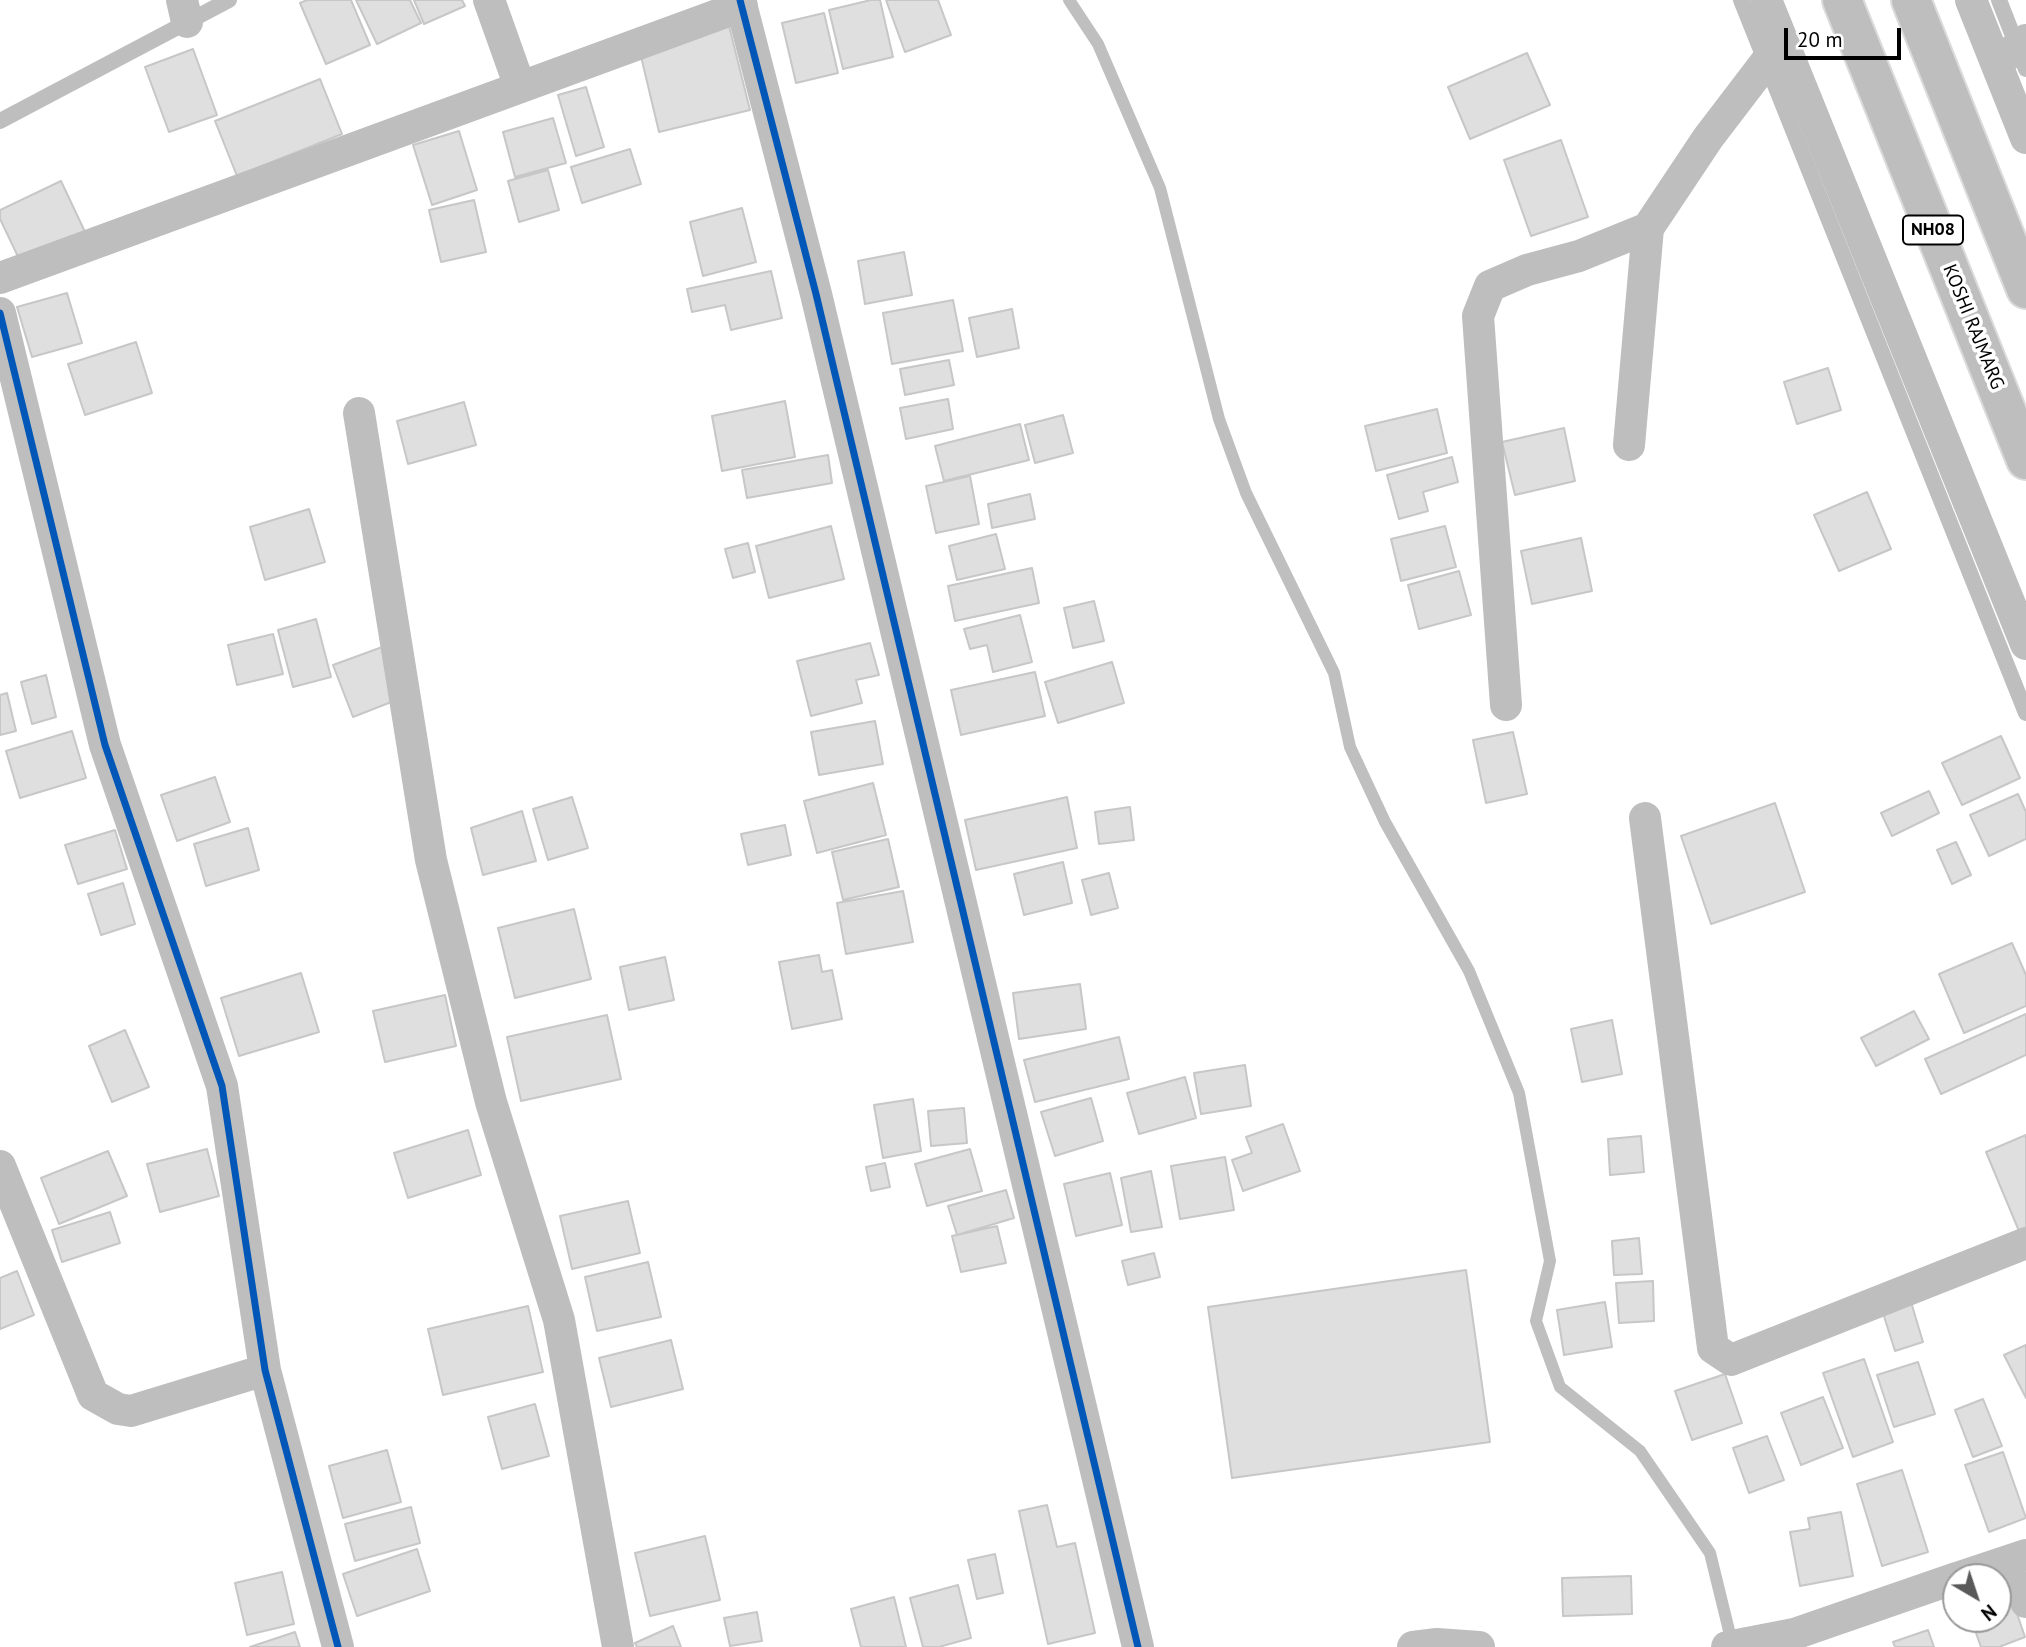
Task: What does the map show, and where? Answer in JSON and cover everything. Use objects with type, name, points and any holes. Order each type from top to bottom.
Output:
[{"type":"main road","name":"KOSHI RAJMARG","points":[[1842,0],[2026,460]]},
{"type":"main road","points":[[1911,0],[2026,289]]},
{"type":"street","points":[[489,0],[520,87]]},
{"type":"street","points":[[1766,0],[1773,49],[2026,644]]},
{"type":"street","points":[[1971,0],[2016,55],[2026,138]]},
{"type":"street","points":[[0,278],[741,3],[816,294],[1138,1647]]},
{"type":"street","points":[[1629,445],[1648,229],[1708,138],[1773,49]]},
{"type":"street","points":[[1506,705],[1478,316],[1490,286],[1527,270],[1579,256],[1648,229]]},
{"type":"street","points":[[0,313],[105,745],[222,1086],[265,1370],[338,1647]]},
{"type":"street","points":[[359,413],[431,860],[491,1102],[559,1320],[618,1647]]},
{"type":"street","points":[[1645,818],[1713,1348],[1731,1360],[2026,1243]]},
{"type":"street","points":[[0,1166],[93,1395],[118,1409],[131,1411],[265,1370]]},
{"type":"street","points":[[2017,1558],[2026,1602]]},
{"type":"street","points":[[1727,1647],[1794,1634],[1942,1583]]},
{"type":"street","points":[[1413,1647],[1437,1644],[1479,1647]]},
{"type":"lane","points":[[0,121],[185,11],[229,0]]},
{"type":"lane","points":[[1741,0],[1773,49],[2026,713]]},
{"type":"lane","points":[[1999,0],[2016,55]]},
{"type":"building","points":[[307,0],[351,0],[370,45],[326,64],[300,3]]},
{"type":"building","points":[[356,0],[410,0],[421,23],[377,44]]},
{"type":"building","points":[[414,0],[462,0],[465,6],[424,24]]},
{"type":"building","points":[[880,0],[893,57],[843,69],[829,10]]},
{"type":"building","points":[[886,0],[938,0],[951,35],[905,52]]},
{"type":"building","points":[[824,13],[838,73],[796,83],[782,23]]},
{"type":"building","points":[[729,26],[750,110],[659,132],[639,48]]},
{"type":"building","points":[[193,49],[217,115],[169,132],[145,67]]},
{"type":"building","points":[[1527,53],[1550,105],[1470,139],[1448,87]]},
{"type":"building","points":[[320,79],[342,134],[237,176],[215,121]]},
{"type":"building","points":[[586,87],[604,147],[576,156],[558,95]]},
{"type":"building","points":[[553,118],[566,163],[515,177],[503,132]]},
{"type":"building","points":[[459,131],[477,190],[432,205],[413,145]]},
{"type":"building","points":[[1561,140],[1588,217],[1531,236],[1504,160]]},
{"type":"building","points":[[630,149],[641,184],[582,203],[571,167]]},
{"type":"building","points":[[548,170],[559,210],[519,222],[508,181]]},
{"type":"building","points":[[61,181],[86,234],[22,265],[0,219],[0,210]]},
{"type":"building","points":[[474,200],[486,252],[441,262],[429,210]]},
{"type":"building","points":[[742,208],[756,262],[703,276],[690,222]]},
{"type":"building","points":[[904,252],[912,295],[865,304],[858,261]]},
{"type":"building","points":[[771,271],[782,318],[731,330],[725,305],[692,312],[687,289]]},
{"type":"building","points":[[67,293],[82,343],[32,357],[17,307]]},
{"type":"building","points":[[953,300],[963,351],[892,364],[883,313]]},
{"type":"building","points":[[1012,309],[1019,348],[977,357],[969,318]]},
{"type":"building","points":[[136,342],[152,393],[85,415],[68,364]]},
{"type":"building","points":[[949,360],[954,385],[905,395],[900,369]]},
{"type":"building","points":[[1828,368],[1841,410],[1797,424],[1784,382]]},
{"type":"building","points":[[948,399],[953,429],[906,439],[900,408]]},
{"type":"building","points":[[785,401],[795,457],[722,471],[712,416]]},
{"type":"building","points":[[464,402],[476,445],[408,464],[397,421]]},
{"type":"building","points":[[1437,409],[1447,453],[1376,471],[1365,426]]},
{"type":"building","points":[[1063,415],[1073,453],[1035,463],[1025,425]]},
{"type":"building","points":[[1020,424],[1029,460],[944,481],[935,446]]},
{"type":"building","points":[[1564,428],[1575,481],[1515,495],[1502,442]]},
{"type":"building","points":[[828,455],[832,483],[747,498],[742,470]]},
{"type":"building","points":[[1452,457],[1458,482],[1423,492],[1428,511],[1399,519],[1387,475]]},
{"type":"building","points":[[970,476],[979,524],[936,533],[926,486]]},
{"type":"building","points":[[1867,492],[1891,549],[1839,571],[1814,515]]},
{"type":"building","points":[[1030,494],[1035,519],[992,528],[988,504]]},
{"type":"building","points":[[309,509],[325,562],[265,580],[250,527]]},
{"type":"building","points":[[831,526],[844,579],[769,598],[756,546]]},
{"type":"building","points":[[1445,526],[1456,567],[1401,581],[1391,539]]},
{"type":"building","points":[[996,534],[1005,569],[957,580],[949,546]]},
{"type":"building","points":[[1581,538],[1592,591],[1532,604],[1521,551]]},
{"type":"building","points":[[748,543],[755,572],[733,578],[725,549]]},
{"type":"building","points":[[1032,568],[1039,603],[955,621],[948,586]]},
{"type":"building","points":[[1459,571],[1471,615],[1419,629],[1408,585]]},
{"type":"building","points":[[1094,601],[1104,641],[1073,648],[1064,608]]},
{"type":"building","points":[[1020,615],[1032,662],[993,672],[987,645],[970,649],[964,629]]},
{"type":"building","points":[[316,619],[331,677],[293,687],[278,630]]},
{"type":"building","points":[[273,634],[283,674],[237,685],[228,645]]},
{"type":"building","points":[[870,643],[879,675],[856,680],[862,703],[811,716],[797,661]]},
{"type":"building","points":[[385,646],[404,697],[353,717],[333,665]]},
{"type":"building","points":[[1112,662],[1124,703],[1058,723],[1045,682]]},
{"type":"building","points":[[1035,672],[1045,716],[961,735],[951,690]]},
{"type":"building","points":[[46,675],[56,717],[32,724],[21,682]]},
{"type":"building","points":[[7,693],[16,731],[0,735],[0,695]]},
{"type":"building","points":[[875,721],[883,764],[819,775],[811,732]]},
{"type":"building","points":[[72,731],[86,778],[20,798],[6,751]]},
{"type":"building","points":[[1513,732],[1527,794],[1486,803],[1473,740]]},
{"type":"building","points":[[2001,736],[2020,778],[1962,805],[1942,763]]},
{"type":"building","points":[[215,777],[230,822],[177,841],[161,795]]},
{"type":"building","points":[[873,783],[886,835],[817,853],[804,801]]},
{"type":"building","points":[[1929,791],[1939,813],[1892,836],[1881,813]]},
{"type":"building","points":[[2018,794],[2026,812],[2026,839],[1989,856],[1970,815]]},
{"type":"building","points":[[572,797],[588,848],[548,860],[533,809]]},
{"type":"building","points":[[1067,797],[1077,848],[976,870],[965,820]]},
{"type":"building","points":[[1775,803],[1805,892],[1711,924],[1681,836]]},
{"type":"building","points":[[1130,807],[1134,840],[1099,844],[1095,812]]},
{"type":"building","points":[[522,811],[536,861],[483,875],[471,828]]},
{"type":"building","points":[[785,825],[791,855],[748,865],[741,834]]},
{"type":"building","points":[[248,828],[259,870],[206,886],[194,844]]},
{"type":"building","points":[[115,830],[127,869],[78,884],[65,845]]},
{"type":"building","points":[[888,839],[899,887],[843,900],[832,852]]},
{"type":"building","points":[[1956,842],[1971,875],[1952,884],[1937,850]]},
{"type":"building","points":[[1063,862],[1072,903],[1024,915],[1014,874]]},
{"type":"building","points":[[1109,873],[1118,908],[1091,915],[1082,880]]},
{"type":"building","points":[[123,883],[135,924],[101,935],[88,894]]},
{"type":"building","points":[[903,891],[913,942],[846,954],[837,903]]},
{"type":"building","points":[[574,909],[591,979],[515,998],[498,928]]},
{"type":"building","points":[[2012,943],[2026,975],[2026,1006],[1964,1033],[1939,974]]},
{"type":"building","points":[[819,955],[822,972],[832,970],[842,1019],[792,1029],[779,962]]},
{"type":"building","points":[[665,957],[674,1000],[629,1010],[620,967]]},
{"type":"building","points":[[301,973],[319,1032],[239,1056],[221,998]]},
{"type":"building","points":[[1080,984],[1086,1029],[1019,1039],[1013,993]]},
{"type":"building","points":[[445,995],[456,1046],[385,1062],[373,1011]]},
{"type":"building","points":[[1914,1011],[1929,1039],[1876,1066],[1861,1038]]},
{"type":"building","points":[[2026,1014],[2026,1055],[1941,1094],[1925,1059]]},
{"type":"building","points":[[607,1015],[621,1079],[521,1101],[507,1037]]},
{"type":"building","points":[[1612,1020],[1622,1074],[1582,1082],[1571,1029]]},
{"type":"building","points":[[125,1030],[149,1087],[112,1102],[89,1046]]},
{"type":"building","points":[[1119,1037],[1129,1079],[1035,1102],[1024,1060]]},
{"type":"building","points":[[1245,1065],[1251,1106],[1201,1114],[1194,1073]]},
{"type":"building","points":[[1185,1077],[1196,1118],[1139,1134],[1127,1093]]},
{"type":"building","points":[[1091,1098],[1103,1141],[1055,1156],[1041,1112]]},
{"type":"building","points":[[913,1099],[921,1151],[883,1158],[874,1105]]},
{"type":"building","points":[[964,1108],[967,1143],[931,1146],[928,1111]]},
{"type":"building","points":[[1283,1124],[1300,1171],[1243,1191],[1232,1160],[1252,1153],[1246,1137]]},
{"type":"building","points":[[468,1130],[481,1175],[408,1198],[394,1153]]},
{"type":"building","points":[[2026,1135],[2026,1228],[2019,1231],[1986,1152]]},
{"type":"building","points":[[1641,1136],[1644,1172],[1610,1175],[1608,1139]]},
{"type":"building","points":[[207,1149],[219,1196],[160,1212],[147,1164]]},
{"type":"building","points":[[970,1149],[982,1191],[927,1206],[915,1164]]},
{"type":"building","points":[[108,1151],[127,1196],[59,1224],[41,1178]]},
{"type":"building","points":[[1225,1157],[1234,1210],[1180,1219],[1171,1166]]},
{"type":"building","points":[[885,1163],[890,1187],[871,1191],[866,1167]]},
{"type":"building","points":[[1151,1171],[1162,1227],[1131,1232],[1121,1178]]},
{"type":"building","points":[[1110,1173],[1122,1225],[1076,1236],[1064,1184]]},
{"type":"building","points":[[1006,1190],[1014,1218],[957,1235],[948,1206]]},
{"type":"building","points":[[628,1201],[640,1253],[572,1269],[560,1216]]},
{"type":"building","points":[[110,1212],[120,1243],[62,1262],[52,1230]]},
{"type":"building","points":[[997,1226],[1006,1263],[961,1272],[952,1236]]},
{"type":"building","points":[[1639,1238],[1642,1274],[1614,1275],[1612,1241]]},
{"type":"building","points":[[1154,1253],[1160,1277],[1128,1285],[1122,1261]]},
{"type":"building","points":[[648,1262],[661,1317],[597,1331],[585,1277]]},
{"type":"building","points":[[1466,1270],[1490,1442],[1232,1478],[1208,1307]]},
{"type":"building","points":[[17,1271],[34,1315],[0,1329],[0,1278]]},
{"type":"building","points":[[1653,1281],[1654,1321],[1619,1323],[1616,1283]]},
{"type":"building","points":[[1605,1302],[1612,1347],[1564,1355],[1557,1310]]},
{"type":"building","points":[[1911,1302],[1923,1342],[1895,1351],[1882,1310]]},
{"type":"building","points":[[528,1306],[543,1372],[443,1395],[428,1329]]},
{"type":"building","points":[[671,1340],[683,1389],[611,1407],[599,1358]]},
{"type":"building","points":[[2026,1345],[2026,1398],[2004,1355]]},
{"type":"building","points":[[1864,1359],[1893,1442],[1853,1457],[1823,1373]]},
{"type":"building","points":[[1918,1362],[1935,1414],[1894,1427],[1877,1375]]},
{"type":"building","points":[[1725,1374],[1742,1423],[1692,1440],[1675,1391]]},
{"type":"building","points":[[1823,1397],[1843,1448],[1801,1465],[1781,1413]]},
{"type":"building","points":[[1983,1399],[2002,1446],[1973,1457],[1955,1410]]},
{"type":"building","points":[[535,1404],[549,1456],[502,1469],[488,1417]]},
{"type":"building","points":[[1767,1436],[1784,1480],[1749,1493],[1733,1448]]},
{"type":"building","points":[[387,1450],[401,1502],[343,1518],[329,1466]]},
{"type":"building","points":[[2003,1452],[2026,1518],[1989,1532],[1965,1465]]},
{"type":"building","points":[[1902,1470],[1928,1552],[1882,1566],[1857,1484]]},
{"type":"building","points":[[1047,1505],[1057,1547],[1075,1543],[1095,1633],[1048,1644],[1019,1511]]},
{"type":"building","points":[[411,1507],[420,1543],[355,1561],[345,1524]]},
{"type":"building","points":[[1841,1512],[1853,1576],[1800,1586],[1790,1532],[1810,1529],[1808,1518]]},
{"type":"building","points":[[705,1536],[720,1600],[650,1616],[635,1553]]},
{"type":"building","points":[[417,1549],[430,1591],[357,1616],[343,1574]]},
{"type":"building","points":[[995,1554],[1003,1593],[977,1599],[968,1560]]},
{"type":"building","points":[[282,1572],[294,1624],[247,1635],[235,1583]]},
{"type":"building","points":[[1631,1576],[1632,1614],[1563,1616],[1562,1578]]},
{"type":"building","points":[[958,1585],[971,1638],[939,1647],[923,1647],[910,1598]]},
{"type":"building","points":[[894,1597],[906,1647],[861,1647],[851,1609]]},
{"type":"building","points":[[2012,1599],[2025,1637],[1999,1647],[1981,1647],[1976,1633],[2012,1633]]},
{"type":"building","points":[[757,1612],[762,1641],[730,1646],[724,1618]]},
{"type":"building","points":[[673,1626],[681,1647],[637,1647],[635,1643]]},
{"type":"building","points":[[1928,1630],[1934,1647],[1895,1647],[1893,1642]]},
{"type":"building","points":[[295,1632],[300,1647],[250,1647]]},
{"type":"waterway","points":[[1069,0],[1098,44],[1160,188],[1219,419],[1246,493],[1334,673],[1350,747],[1385,822],[1469,971],[1519,1093],[1550,1261],[1536,1321],[1560,1387],[1640,1451],[1710,1553],[1733,1647]]},
{"type":"cycle path","points":[[740,0],[816,294],[1138,1647]]},
{"type":"cycle path","points":[[0,313],[105,745],[222,1086],[265,1370],[338,1647]]}]
